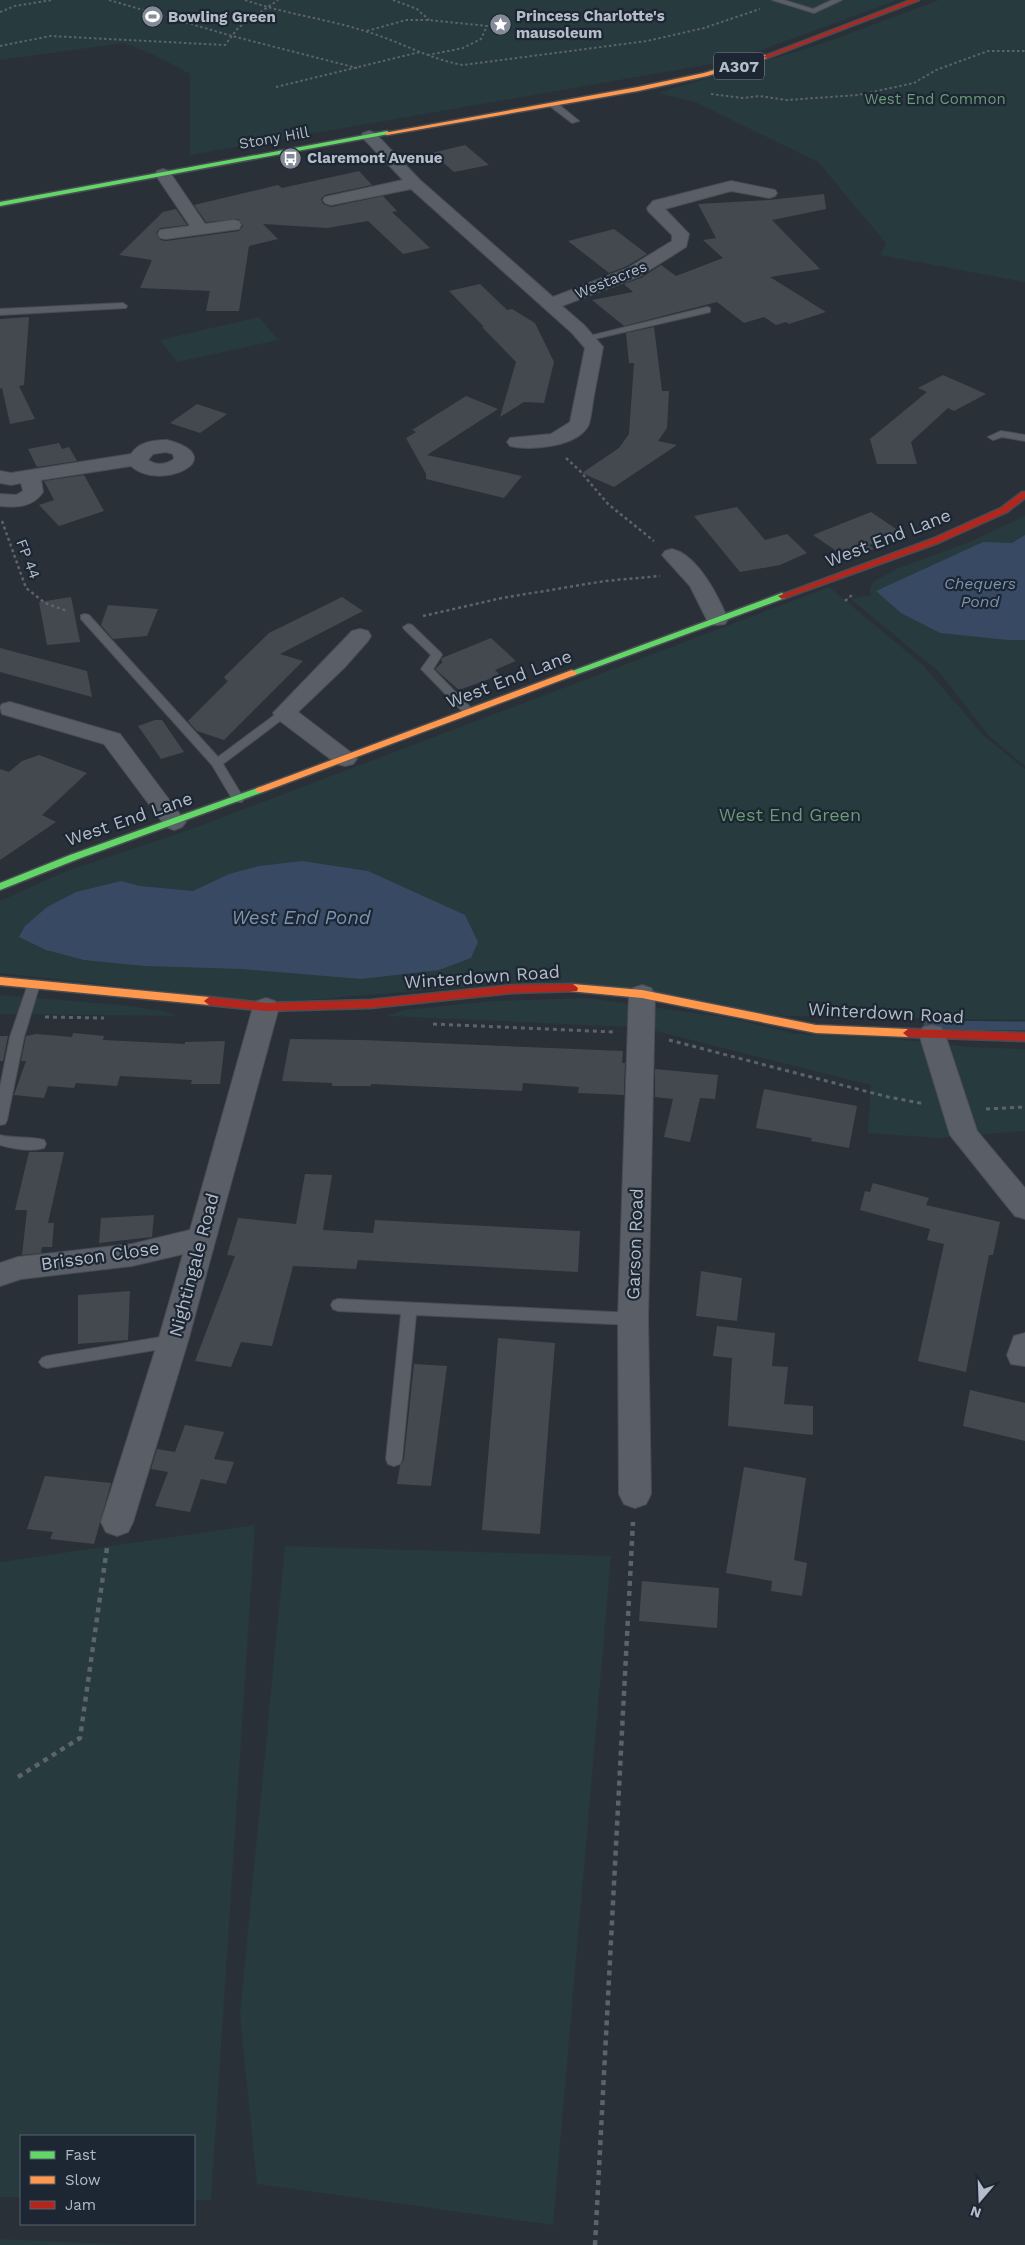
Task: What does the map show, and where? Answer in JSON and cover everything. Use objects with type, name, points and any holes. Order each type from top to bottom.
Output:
[{"type":"street","name":"Stony Hill","points":[[0,204],[665,84],[753,62],[916,0]]},
{"type":"street","points":[[369,136],[414,183],[550,304],[594,347],[578,424],[570,434],[548,441],[517,442]]},
{"type":"street","points":[[163,174],[200,228]]},
{"type":"street","points":[[331,200],[414,183]]},
{"type":"street","name":"Westacres","points":[[550,304],[604,287],[634,274],[659,260],[680,242],[681,234],[655,208],[731,186],[769,193]]},
{"type":"street","points":[[166,234],[233,225]]},
{"type":"street","points":[[0,477],[11,479],[138,459]]},
{"type":"street","points":[[1,509],[28,497],[33,492],[30,476]]},
{"type":"street","name":"West End Lane","points":[[0,887],[74,857],[238,799],[717,619],[935,541],[1004,510],[1025,494]]},
{"type":"street","points":[[672,555],[703,586],[717,619]]},
{"type":"street","points":[[345,759],[284,713],[336,663],[360,636]]},
{"type":"street","points":[[10,709],[112,739],[174,822]]},
{"type":"street","name":"Winterdown Road","points":[[0,981],[266,1007],[370,1004],[513,989],[582,988],[642,994],[816,1029],[1025,1037]]},
{"type":"street","name":"Garson Road","points":[[635,1494],[634,1319],[642,994]]},
{"type":"street","name":"Nightingale Road","points":[[117,1522],[173,1341],[266,1007]]},
{"type":"street","points":[[932,1034],[964,1135],[1025,1208]]},
{"type":"street","name":"Brisson Close","points":[[0,1275],[18,1268],[132,1255],[201,1238]]},
{"type":"lane","points":[[776,0],[814,11],[838,0]]},
{"type":"lane","points":[[554,105],[575,120]]},
{"type":"lane","points":[[0,312],[123,306]]},
{"type":"lane","points":[[586,338],[707,310]]},
{"type":"lane","points":[[992,437],[1001,434],[1025,438]]},
{"type":"lane","points":[[84,617],[217,763],[238,799]]},
{"type":"lane","points":[[412,623],[437,654],[427,669],[469,712]]},
{"type":"lane","points":[[217,763],[284,713]]},
{"type":"lane","points":[[0,1120],[17,1037],[34,984]]},
{"type":"lane","points":[[0,1140],[14,1144],[39,1144]]},
{"type":"lane","points":[[338,1305],[634,1319]]},
{"type":"lane","points":[[394,1459],[409,1309]]},
{"type":"lane","points":[[47,1362],[173,1341]]},
{"type":"path","points":[[0,12],[14,6],[52,0]]},
{"type":"path","points":[[109,0],[232,36],[357,68]]},
{"type":"path","points":[[245,0],[266,8],[366,31],[428,55],[463,65],[623,46],[671,38],[733,20],[763,8]]},
{"type":"path","points":[[0,46],[50,36],[225,45],[238,28],[278,0]]},
{"type":"path","points":[[394,0],[417,9],[428,20]]},
{"type":"path","points":[[366,31],[396,22],[428,20],[487,26],[481,39],[462,48],[428,55]]},
{"type":"path","points":[[665,84],[674,90],[743,98],[759,96],[787,100],[858,95],[914,83],[936,70],[988,51],[1025,51]]},
{"type":"path","points":[[276,87],[421,52]]},
{"type":"path","points":[[548,441],[580,471],[608,504],[672,555]]},
{"type":"path","name":"FP 44","points":[[1,509],[26,588],[45,603],[84,617]]},
{"type":"path","points":[[412,623],[442,610],[607,581],[650,576],[693,575]]},
{"type":"path","points":[[24,1016],[113,1018]]},
{"type":"path","points":[[432,1024],[641,1034],[888,1097],[956,1110],[1025,1107]]},
{"type":"path","points":[[595,2245],[635,1494]]},
{"type":"path","points":[[18,1777],[80,1738],[107,1547],[117,1522]]},
{"type":"green space","points":[[0,0],[898,0],[734,60],[190,155],[190,74],[156,56],[124,43],[0,60]]},
{"type":"green space","name":"West End Common","points":[[939,0],[1025,0],[1025,282],[880,255],[886,243],[818,162],[695,102],[658,93],[821,44]]},
{"type":"green space","points":[[259,317],[278,340],[177,362],[160,340]]},
{"type":"green space","points":[[1025,516],[1025,766],[989,736],[939,672],[851,599],[871,595],[870,590],[873,582],[896,569],[967,543]]},
{"type":"green space","name":"West End Green","points":[[829,587],[924,666],[985,737],[1025,769],[1025,1020],[786,1016],[514,983],[271,1003],[0,973],[0,901],[64,872],[189,830]]},
{"type":"green space","points":[[0,995],[122,1005],[165,1011],[175,1016],[0,1014]]},
{"type":"green space","points":[[588,998],[730,1018],[796,1034],[896,1039],[970,1047],[1025,1049],[1025,1131],[938,1138],[868,1133],[871,1085],[652,1030],[630,1027],[387,1016],[404,1010],[492,1001]]},
{"type":"green space","points":[[255,1525],[211,2200],[195,2200],[195,2135],[20,2135],[20,2197],[0,2197],[0,1562]]},
{"type":"green space","points":[[285,1546],[611,1556],[553,2225],[257,2184],[240,2014]]},
{"type":"green space","points":[[0,2239],[137,2245],[0,2245]]},
{"type":"water","name":"Chequers Pond","points":[[1025,535],[1025,640],[940,633],[901,613],[876,591],[983,542],[1012,543]]},
{"type":"water","name":"West End Pond","points":[[302,861],[368,871],[465,915],[478,942],[471,958],[439,970],[361,979],[242,969],[145,966],[84,960],[46,950],[19,937],[25,926],[47,907],[76,892],[121,881],[140,886],[193,891],[229,874],[259,866]]},
{"type":"building","points":[[465,145],[489,165],[454,172],[432,153]]},
{"type":"building","points":[[359,171],[372,185],[325,195],[321,199],[323,204],[331,207],[383,196],[397,211],[392,212],[430,248],[403,254],[368,221],[327,228],[263,224],[278,239],[249,246],[239,311],[206,311],[210,291],[140,288],[152,260],[119,255],[163,212],[176,209],[187,225],[160,228],[156,233],[160,240],[166,241],[239,231],[243,226],[239,219],[206,222],[194,205],[278,185],[282,188]]},
{"type":"building","points":[[824,194],[826,209],[772,220],[820,269],[770,277],[826,312],[789,324],[786,322],[776,325],[764,317],[744,323],[717,302],[624,326],[592,300],[633,292],[624,284],[641,278],[661,265],[676,276],[723,258],[703,240],[716,238],[698,204],[769,200]]},
{"type":"building","points":[[614,229],[647,254],[627,266],[609,273],[568,241]]},
{"type":"building","points":[[480,284],[507,310],[512,309],[535,323],[554,362],[544,403],[524,402],[500,417],[516,362],[449,291]]},
{"type":"building","points":[[29,317],[24,385],[19,386],[35,419],[10,424],[2,388],[0,389],[0,319]]},
{"type":"building","points":[[654,327],[662,391],[669,391],[667,428],[658,441],[677,445],[614,487],[582,473],[619,448],[629,434],[634,363],[629,363],[626,333]]},
{"type":"building","points":[[943,375],[986,394],[954,411],[948,408],[911,442],[917,464],[877,464],[870,439],[927,392],[918,388]]},
{"type":"building","points":[[466,396],[498,409],[427,455],[522,476],[504,498],[426,479],[426,474],[406,438],[416,432],[412,430]]},
{"type":"building","points":[[197,404],[227,414],[200,433],[170,423]]},
{"type":"building","points":[[59,443],[62,449],[69,447],[77,461],[37,467],[28,449]]},
{"type":"building","points":[[84,475],[104,511],[59,526],[39,505],[54,500],[44,481]]},
{"type":"building","points":[[737,507],[765,540],[787,534],[807,553],[780,565],[740,572],[694,516]]},
{"type":"building","points":[[871,512],[902,533],[869,545],[874,549],[848,559],[813,535]]},
{"type":"building","points":[[71,597],[80,642],[47,645],[39,602]]},
{"type":"building","points":[[342,597],[363,611],[280,654],[303,661],[224,740],[197,731],[188,721],[229,680],[227,681],[224,677],[269,633]]},
{"type":"building","points":[[108,605],[158,609],[147,636],[113,639],[101,625]]},
{"type":"building","points":[[491,638],[516,661],[495,670],[500,675],[459,690],[435,669],[443,662],[441,661],[442,658]]},
{"type":"building","points":[[0,648],[87,671],[92,697],[0,672]]},
{"type":"building","points":[[155,720],[162,720],[184,752],[161,759],[138,726]]},
{"type":"building","points":[[39,755],[87,773],[42,815],[56,822],[0,860],[0,769],[9,772],[22,761]]},
{"type":"building","points":[[73,1033],[104,1036],[103,1040],[185,1044],[185,1042],[225,1041],[220,1084],[191,1084],[192,1080],[120,1076],[117,1086],[76,1083],[74,1088],[48,1086],[44,1098],[14,1095],[26,1061],[21,1061],[26,1036],[36,1034],[72,1037]]},
{"type":"building","points":[[0,1036],[8,1036],[3,1061],[0,1061]]},
{"type":"building","points":[[290,1039],[362,1040],[623,1051],[622,1063],[625,1063],[624,1095],[578,1093],[579,1087],[523,1083],[522,1091],[371,1084],[371,1086],[332,1086],[332,1083],[282,1081]]},
{"type":"building","points":[[655,1069],[718,1075],[715,1099],[700,1098],[690,1142],[664,1137],[673,1099],[655,1097]]},
{"type":"building","points":[[764,1089],[857,1106],[849,1148],[811,1141],[812,1138],[756,1128]]},
{"type":"building","points":[[29,1152],[64,1152],[48,1223],[54,1223],[52,1247],[42,1247],[41,1253],[22,1255],[27,1210],[15,1210]]},
{"type":"building","points":[[305,1174],[332,1175],[323,1230],[373,1233],[375,1220],[580,1231],[578,1272],[358,1260],[356,1269],[293,1266],[272,1346],[241,1342],[231,1367],[195,1361],[235,1256],[227,1255],[238,1218],[296,1224]]},
{"type":"building","points":[[873,1183],[929,1198],[926,1205],[1000,1222],[993,1255],[989,1255],[966,1372],[918,1361],[944,1244],[927,1240],[930,1229],[860,1210],[865,1191],[870,1192]]},
{"type":"building","points":[[154,1215],[152,1237],[99,1243],[101,1218]]},
{"type":"building","points":[[701,1271],[742,1278],[737,1321],[696,1316]]},
{"type":"building","points":[[130,1291],[128,1340],[78,1344],[78,1295]]},
{"type":"building","points":[[717,1326],[775,1333],[772,1366],[788,1367],[784,1404],[813,1406],[813,1435],[728,1426],[732,1358],[713,1356]]},
{"type":"building","points":[[498,1338],[555,1343],[540,1534],[482,1530]]},
{"type":"building","points":[[414,1364],[447,1366],[431,1486],[397,1484],[400,1466],[404,1459]]},
{"type":"building","points":[[970,1390],[1025,1403],[1025,1441],[963,1426]]},
{"type":"building","points":[[185,1425],[224,1432],[214,1459],[234,1462],[226,1484],[201,1479],[190,1512],[155,1506],[168,1472],[151,1469],[157,1449],[175,1452]]},
{"type":"building","points":[[744,1467],[806,1478],[794,1560],[807,1563],[802,1596],[771,1591],[772,1581],[726,1573]]},
{"type":"building","points":[[45,1476],[111,1483],[94,1544],[50,1539],[53,1532],[27,1529]]},
{"type":"building","points":[[642,1581],[719,1588],[717,1628],[639,1621]]},
{"type":"waterway","points":[[928,1025],[1025,1026]]},
{"type":"traffic: fast","points":[[0,204],[387,133]]},
{"type":"traffic: fast","points":[[572,673],[782,596]]},
{"type":"traffic: fast","points":[[0,887],[74,857],[260,790]]},
{"type":"traffic: slow","points":[[387,133],[638,89],[705,75],[765,57]]},
{"type":"traffic: slow","points":[[260,790],[572,673]]},
{"type":"traffic: slow","points":[[0,981],[209,1001]]},
{"type":"traffic: slow","points":[[573,988],[642,994],[816,1029],[908,1033]]},
{"type":"traffic: jam","points":[[765,57],[916,0]]},
{"type":"traffic: jam","points":[[782,596],[935,541],[1004,510],[1025,494]]},
{"type":"traffic: jam","points":[[209,1001],[266,1007],[370,1004],[513,989],[573,988]]},
{"type":"traffic: jam","points":[[908,1033],[1025,1037]]},
{"type":"place","name":"Bowling Green","points":[[152,17]]},
{"type":"place","name":"Princess Charlotte's mausoleum","points":[[500,25]]},
{"type":"place","name":"Claremont Avenue","points":[[291,158]]}]
